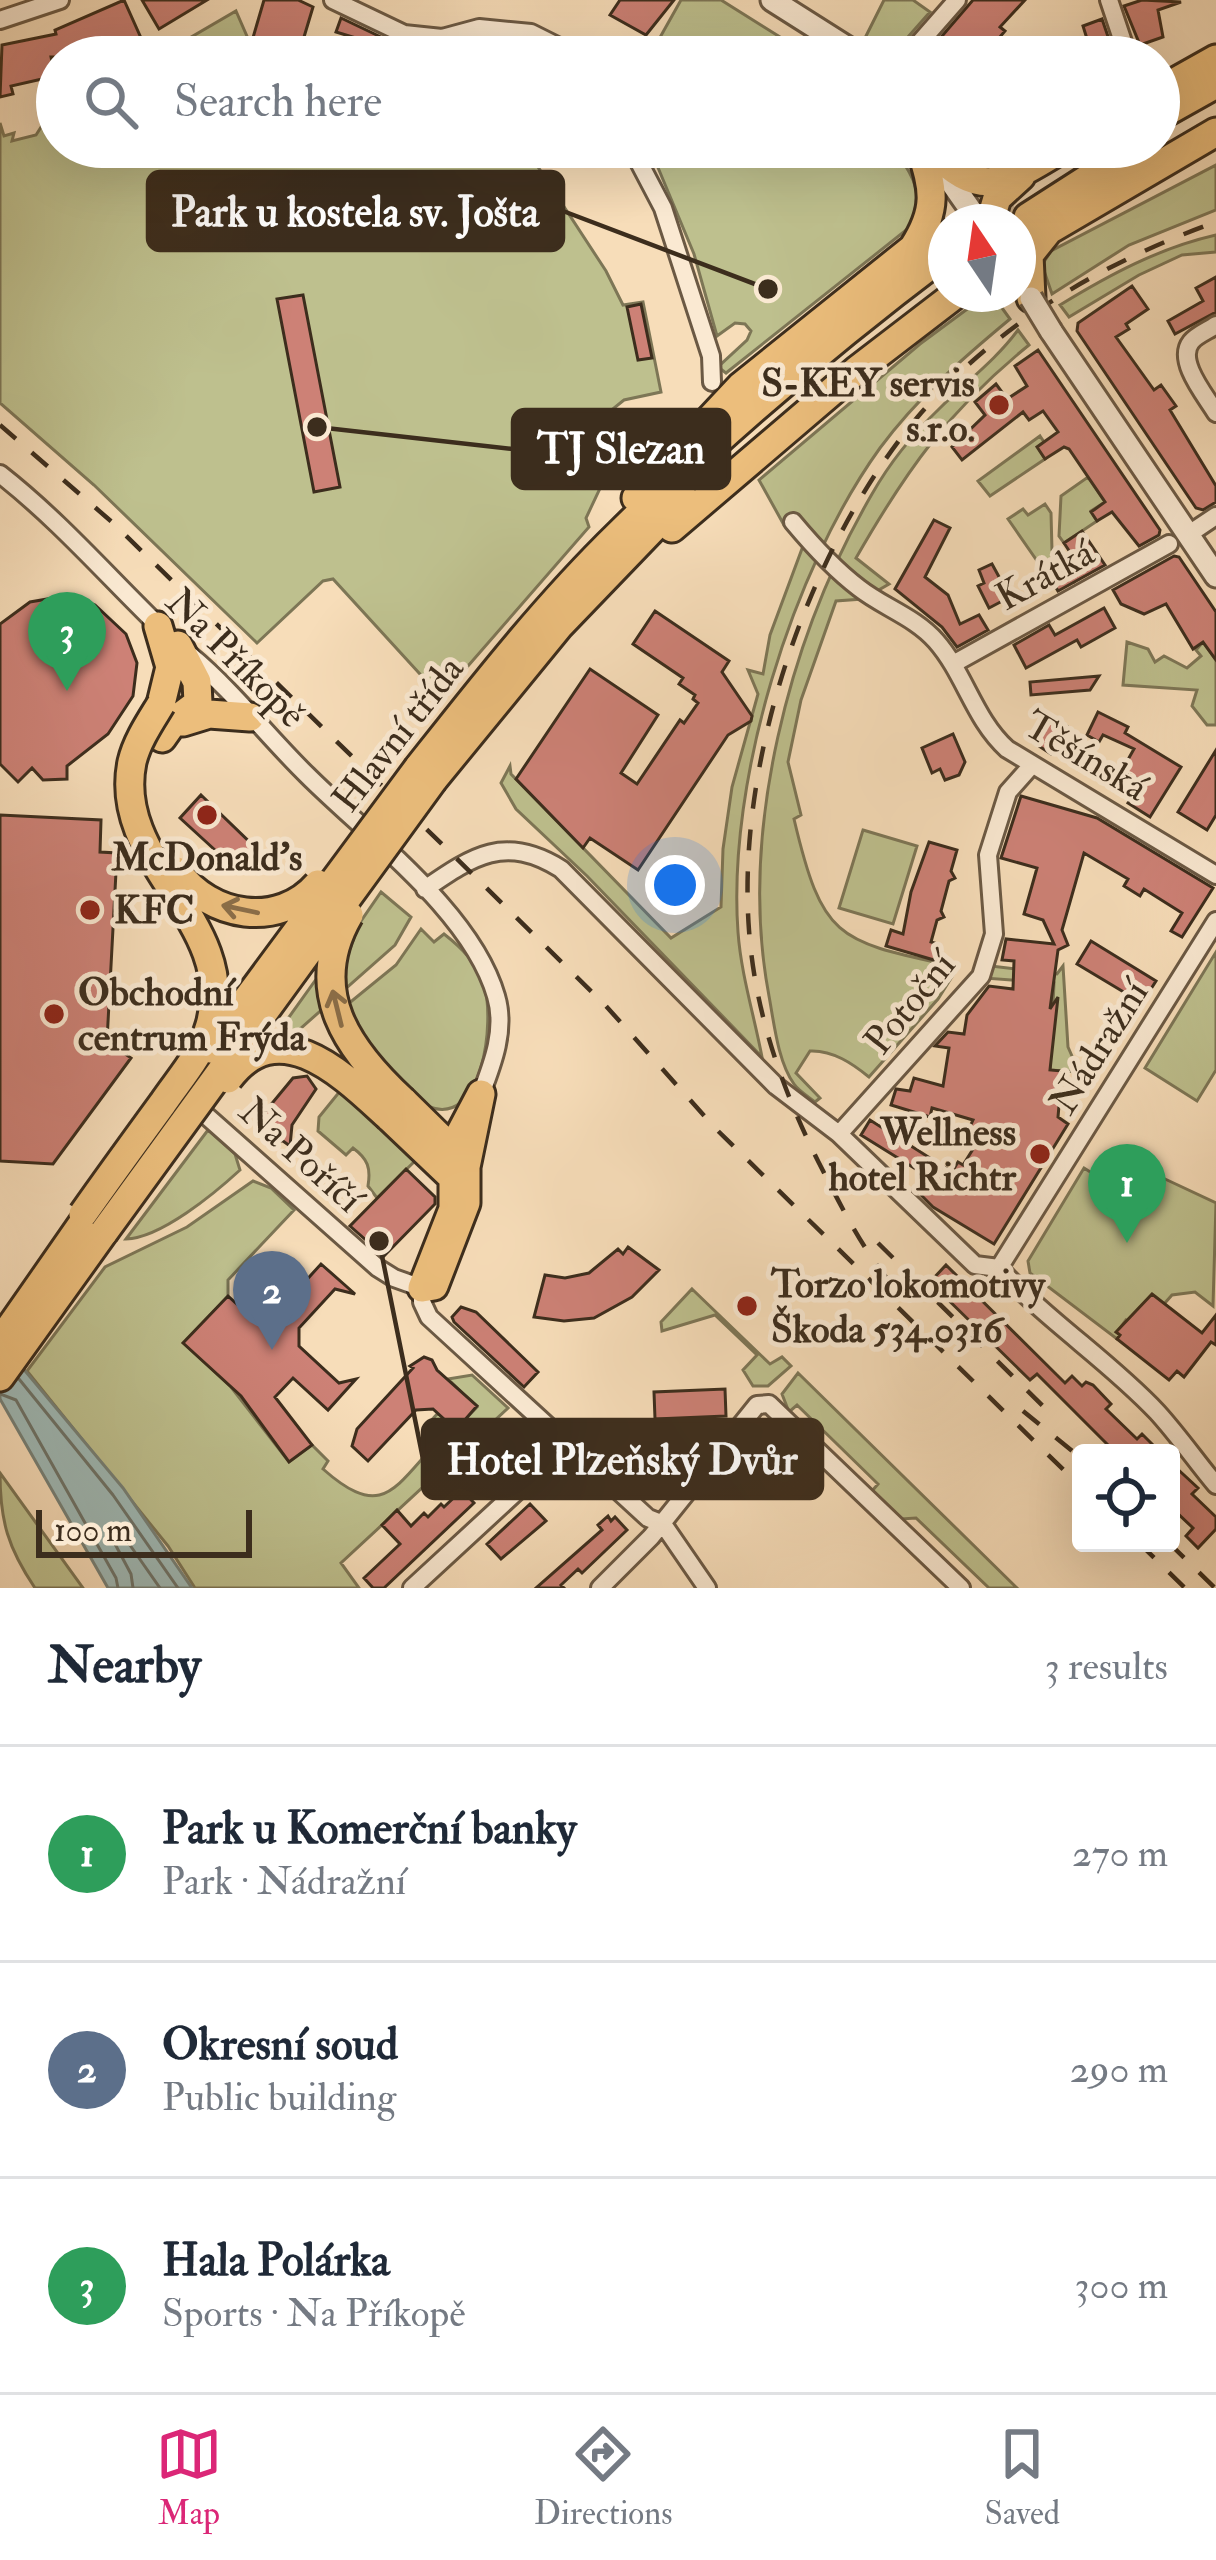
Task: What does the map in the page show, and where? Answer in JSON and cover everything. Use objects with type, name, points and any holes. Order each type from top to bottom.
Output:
[{"type":"main road","points":[[1180,79],[1216,59]]},
{"type":"main road","points":[[1180,104],[1216,84]]},
{"type":"main road","points":[[1180,123],[1216,103]]},
{"type":"main road","points":[[1180,149],[1216,132]]},
{"type":"main road","points":[[913,248],[932,207],[929,168]]},
{"type":"main road","points":[[950,168],[970,181],[994,182],[1027,168]]},
{"type":"main road","points":[[995,204],[1033,168]]},
{"type":"main road","points":[[1036,214],[1086,168]]},
{"type":"main road","points":[[1036,216],[1106,168]]},
{"type":"main road","points":[[1036,218],[1141,168]]},
{"type":"main road","points":[[516,661],[564,636],[626,541],[662,467],[740,386],[913,248],[928,242]]},
{"type":"main road","points":[[626,541],[777,388],[928,268]]},
{"type":"main road","points":[[516,661],[534,608],[857,370],[928,311]]},
{"type":"main road","points":[[168,635],[190,663],[198,687]]},
{"type":"main road","points":[[168,635],[169,722],[152,756],[148,779],[157,834],[178,874],[213,903],[251,914],[280,910],[306,898],[385,794],[426,774]]},
{"type":"main road","name":"Hlavní třída","points":[[96,1225],[426,774],[516,661]]},
{"type":"main road","points":[[198,687],[227,693]]},
{"type":"main road","points":[[0,1377],[199,1052],[213,1010],[210,963],[199,929],[158,873],[135,820],[130,787],[133,759],[198,687]]},
{"type":"main road","points":[[169,722],[200,715],[250,717]]},
{"type":"main road","points":[[426,774],[415,822],[341,928],[331,969],[335,1008],[348,1040],[399,1107],[450,1114],[469,1107],[481,1094]]},
{"type":"main road","points":[[96,1225],[233,1072],[253,1057],[292,1052],[320,1058],[399,1107],[453,1154],[466,1203],[428,1287]]},
{"type":"main road","points":[[453,1154],[481,1094]]},
{"type":"main road","points":[[0,1342],[47,1294]]},
{"type":"street","points":[[0,20],[60,0]]},
{"type":"street","points":[[333,0],[404,34],[423,36]]},
{"type":"street","points":[[772,0],[829,36]]},
{"type":"street","points":[[925,36],[957,0]]},
{"type":"street","points":[[1109,0],[1121,36]]},
{"type":"street","points":[[449,36],[479,28],[537,36]]},
{"type":"street","points":[[642,168],[663,208],[711,356],[712,382]]},
{"type":"street","points":[[941,168],[966,204]]},
{"type":"street","points":[[1036,306],[1179,539],[1216,576]]},
{"type":"street","points":[[1216,325],[1190,343],[1187,354],[1188,365],[1216,413]]},
{"type":"street","name":"Na Příkopě","points":[[0,474],[66,529],[84,553],[468,938],[497,998],[498,1038],[481,1094]]},
{"type":"street","name":"Krátká","points":[[953,664],[1216,516]]},
{"type":"street","name":"Těšínská","points":[[793,521],[861,591],[933,637],[953,664],[988,732],[1032,765],[1216,875]]},
{"type":"street","name":"Potoční","points":[[839,1134],[981,976],[994,934],[988,855],[1008,792],[1032,765]]},
{"type":"street","points":[[425,890],[461,865],[492,852],[517,851],[552,864],[578,884],[776,1086],[839,1134],[975,1265],[998,1268],[1028,1301],[1116,1373],[1157,1412],[1216,1485]]},
{"type":"street","name":"Nádražní","points":[[998,1268],[1216,921]]},
{"type":"street","name":"Na Poříčí","points":[[167,1081],[378,1268],[428,1287]]},
{"type":"street","points":[[428,1287],[436,1323],[648,1518],[662,1524],[706,1588]]},
{"type":"street","points":[[600,1588],[662,1524],[757,1405],[769,1404],[961,1588]]},
{"type":"street","points":[[412,1588],[567,1445]]},
{"type":"green space","points":[[681,0],[721,0],[778,36],[661,36]]},
{"type":"green space","points":[[884,0],[913,0],[930,12],[909,36],[866,36]]},
{"type":"green space","points":[[236,11],[247,36],[193,36]]},
{"type":"green space","points":[[0,123],[4,136],[14,133],[12,141],[36,135],[36,168],[539,168],[623,305],[643,302],[661,392],[624,400],[609,412],[604,480],[586,518],[589,527],[441,697],[333,579],[323,581],[257,643],[94,485],[0,403]]},
{"type":"green space","points":[[1216,165],[1216,210],[1129,245],[1052,294],[1042,265],[1051,251]]},
{"type":"green space","points":[[658,168],[906,168],[915,184],[910,227],[726,373],[718,367],[751,331],[735,323],[717,336],[694,254]]},
{"type":"green space","points":[[1216,235],[1216,252],[1182,255],[1069,317],[1060,305],[1135,264]]},
{"type":"green space","points":[[963,312],[1005,312],[1010,319],[909,412],[880,448],[848,498],[793,615],[755,745],[737,873],[740,948],[762,1057],[516,809],[501,783],[510,766],[511,774],[671,938],[721,907],[732,787],[758,694],[748,670],[763,674],[770,635],[803,546],[784,525],[759,480]]},
{"type":"green space","points":[[1018,330],[1029,345],[975,393],[932,442],[856,558],[889,584],[863,599],[836,601],[801,700],[788,762],[801,815],[794,819],[804,860],[827,913],[861,941],[958,967],[938,999],[869,1077],[835,1055],[810,1051],[796,1073],[820,1098],[815,1102],[794,1084],[780,1054],[761,933],[766,803],[795,673],[842,550],[879,483],[921,427]]},
{"type":"green space","points":[[1040,436],[1044,442],[1038,447],[1045,459],[990,496],[978,481]]},
{"type":"green space","points":[[1088,477],[1105,502],[1091,511],[1097,521],[1064,543],[1059,536],[1061,496]]},
{"type":"green space","points":[[1045,504],[1051,513],[1052,550],[1075,583],[1063,571],[1051,578],[1058,591],[1008,519],[1023,509],[1028,515]]},
{"type":"green space","points":[[1127,642],[1148,649],[1155,662],[1164,656],[1187,668],[1201,656],[1196,650],[1203,642],[1216,660],[1216,725],[1207,725],[1192,706],[1197,690],[1123,685]]},
{"type":"green space","points":[[863,830],[917,846],[893,924],[839,908]]},
{"type":"green space","points":[[381,892],[411,917],[395,945],[283,1044],[269,1045],[327,964],[346,960],[359,924]]},
{"type":"green space","points":[[421,929],[434,942],[444,934],[463,950],[481,977],[487,1001],[481,1067],[462,1102],[446,1109],[419,1101],[380,1062],[362,1039],[348,1004],[396,965]]},
{"type":"green space","points":[[1216,952],[1216,1070],[1197,1101],[1145,1068]]},
{"type":"green space","points":[[991,966],[1057,974],[1063,966],[1068,1047],[1079,1072],[1050,1070],[1054,983],[984,978]]},
{"type":"green space","points":[[345,1085],[419,1157],[377,1198],[368,1186],[369,1169],[362,1156],[353,1148],[346,1155],[318,1131],[319,1117]]},
{"type":"green space","points":[[208,1130],[235,1154],[240,1170],[171,1223],[126,1239]]},
{"type":"green space","points":[[1084,1168],[1144,1206],[1165,1179],[1216,1203],[1213,1306],[1195,1292],[1172,1295],[1164,1304],[1126,1320],[1117,1339],[1030,1273],[1028,1261]]},
{"type":"green space","points":[[253,1181],[271,1188],[294,1210],[228,1280],[228,1296],[184,1343],[231,1387],[289,1462],[312,1445],[328,1461],[323,1469],[360,1494],[374,1496],[398,1484],[439,1440],[426,1426],[438,1413],[456,1429],[477,1407],[448,1379],[472,1375],[508,1408],[341,1563],[359,1588],[195,1588],[168,1546],[27,1371],[105,1267],[187,1227]]},
{"type":"green space","points":[[692,1289],[770,1364],[782,1357],[791,1366],[768,1386],[753,1386],[743,1370],[757,1355],[715,1315],[662,1331],[661,1322]]},
{"type":"green space","points":[[798,1373],[1017,1588],[989,1588],[916,1518],[901,1519],[872,1491],[878,1484],[797,1405],[789,1412],[782,1394]]},
{"type":"green space","points":[[624,1438],[632,1438],[672,1474],[675,1482],[668,1497],[645,1499],[606,1463]]},
{"type":"green space","points":[[0,1473],[83,1588],[35,1588],[7,1534]]},
{"type":"water","points":[[0,1341],[123,1488],[192,1588],[108,1588],[0,1399]]},
{"type":"building","points":[[124,0],[140,36],[46,36],[56,34],[55,30]]},
{"type":"building","points":[[142,0],[207,0],[159,29]]},
{"type":"building","points":[[264,0],[298,0],[313,7],[304,36],[253,36]]},
{"type":"building","points":[[620,0],[674,0],[646,35],[610,15]]},
{"type":"building","points":[[973,0],[1025,0],[1000,27],[1005,31],[1001,36],[942,36]]},
{"type":"building","points":[[1142,0],[1181,2],[1158,10],[1163,36],[1136,36],[1124,6]]},
{"type":"building","points":[[341,18],[379,36],[349,36],[336,32]]},
{"type":"building","points":[[1102,19],[1108,36],[1086,36],[1083,26]]},
{"type":"building","points":[[36,38],[36,80],[11,86],[13,94],[0,97],[2,45]]},
{"type":"building","points":[[1216,277],[1216,312],[1175,334],[1168,321],[1203,301],[1196,288]]},
{"type":"building","points":[[1132,286],[1148,309],[1116,337],[1154,390],[1161,385],[1176,406],[1170,410],[1216,486],[1216,502],[1203,510],[1196,508],[1077,331],[1078,323]]},
{"type":"building","points":[[303,295],[340,487],[314,492],[277,299]]},
{"type":"building","points":[[641,304],[652,358],[638,360],[627,307]]},
{"type":"building","points":[[1038,350],[1159,535],[1139,546],[1112,512],[1097,521],[1091,512],[1105,502],[1069,449],[1064,447],[1045,459],[1037,447],[1058,432],[1043,411],[1029,420],[1023,412],[962,460],[952,447],[985,415],[975,402],[996,384],[1007,399],[1027,386],[1015,366]]},
{"type":"building","points":[[934,520],[950,528],[925,577],[948,595],[960,624],[979,615],[988,630],[957,647],[942,627],[895,589]]},
{"type":"building","points":[[1082,531],[1105,565],[1058,591],[1051,578],[1077,563],[1064,543]]},
{"type":"building","points":[[1174,556],[1216,612],[1216,660],[1203,642],[1193,649],[1166,604],[1144,614],[1121,604],[1113,590]]},
{"type":"building","points":[[992,564],[1010,597],[989,608],[978,586],[984,583],[979,570]]},
{"type":"building","points":[[70,595],[95,605],[126,634],[137,663],[133,696],[108,734],[67,766],[67,779],[43,780],[32,768],[18,782],[0,764],[0,624],[30,602]]},
{"type":"building","points":[[1104,608],[1115,628],[1081,647],[1077,640],[1026,668],[1014,645],[1049,625],[1055,635]]},
{"type":"building","points":[[655,611],[729,661],[722,672],[752,716],[728,735],[638,870],[590,838],[583,848],[516,779],[590,669],[658,715],[621,773],[637,784],[680,720],[684,723],[698,703],[679,684],[683,678],[633,644]]},
{"type":"building","points":[[1099,676],[1090,690],[1031,695],[1030,682]]},
{"type":"building","points":[[1098,712],[1128,727],[1125,733],[1181,767],[1150,817],[1128,803],[1141,781],[1122,770],[1134,749],[1103,735],[1099,742],[1087,735]]},
{"type":"building","points":[[1053,718],[1068,727],[1051,754],[1028,739],[1039,725],[1044,729]]},
{"type":"building","points":[[953,734],[965,762],[959,775],[945,780],[940,769],[932,773],[922,748]]},
{"type":"building","points":[[1216,750],[1216,815],[1207,830],[1178,812]]},
{"type":"building","points":[[201,795],[259,851],[239,872],[180,818]]},
{"type":"building","points":[[1021,796],[1097,818],[1213,888],[1182,937],[1171,931],[1182,913],[1144,889],[1140,896],[1124,886],[1128,879],[1084,853],[1062,930],[1068,945],[1058,950],[1050,1009],[1058,997],[1050,1070],[1062,1071],[1058,1117],[1068,1124],[994,1244],[920,1194],[927,1176],[861,1135],[870,1120],[952,1172],[958,1162],[963,1165],[980,1138],[968,1131],[973,1120],[932,1108],[930,1117],[891,1105],[896,1089],[910,1091],[914,1078],[943,1086],[949,1048],[935,1046],[948,1032],[964,1034],[967,1015],[989,986],[1013,989],[1014,961],[1002,960],[1006,939],[1054,944],[1043,920],[1024,914],[1037,868],[1001,858]]},
{"type":"building","name":"Obchodní centrum Frýda","points":[[0,815],[101,820],[100,852],[117,853],[107,1041],[131,1058],[53,1164],[0,1161]]},
{"type":"building","points":[[929,842],[957,850],[951,871],[955,878],[949,881],[941,911],[944,917],[937,920],[931,942],[938,944],[934,960],[886,946],[891,930],[903,934],[911,892]]},
{"type":"building","points":[[1091,941],[1156,981],[1142,1003],[1077,964]]},
{"type":"building","points":[[307,1076],[316,1089],[292,1125],[290,1146],[267,1141],[258,1130],[259,1119],[293,1078]]},
{"type":"building","points":[[406,1169],[435,1197],[435,1204],[384,1256],[350,1226]]},
{"type":"building","points":[[628,1247],[659,1270],[632,1297],[594,1318],[534,1317],[545,1275],[565,1278],[589,1273],[618,1249],[623,1254]]},
{"type":"building","points":[[321,1264],[355,1294],[335,1289],[299,1328],[299,1346],[339,1383],[356,1379],[328,1410],[293,1378],[275,1397],[312,1445],[289,1462],[241,1396],[183,1343],[228,1296],[263,1328]]},
{"type":"building","points":[[946,1265],[1065,1383],[1072,1376],[1082,1386],[1086,1382],[1093,1385],[1111,1404],[1106,1409],[1137,1439],[1142,1434],[1152,1444],[1107,1444],[1037,1374],[1030,1380],[930,1282]]},
{"type":"building","points":[[1152,1294],[1202,1333],[1216,1315],[1216,1345],[1211,1342],[1184,1377],[1177,1371],[1169,1380],[1117,1339],[1116,1332]]},
{"type":"building","points":[[461,1307],[476,1312],[538,1372],[524,1387],[454,1322],[452,1317]]},
{"type":"building","points":[[424,1357],[477,1406],[456,1430],[433,1409],[416,1410],[368,1461],[352,1446],[357,1429],[413,1368],[410,1366]]},
{"type":"building","points":[[725,1389],[726,1416],[655,1419],[654,1392]]},
{"type":"building","points":[[1180,1471],[1198,1488],[1192,1494],[1216,1517],[1216,1529],[1198,1548],[1186,1536],[1193,1528],[1180,1516]]},
{"type":"building","points":[[462,1490],[474,1503],[384,1588],[373,1588],[364,1578],[400,1544],[382,1525],[397,1510],[411,1526]]},
{"type":"building","points":[[530,1504],[546,1521],[501,1559],[487,1544]]},
{"type":"building","points":[[608,1516],[627,1530],[582,1573],[578,1569],[561,1585],[564,1588],[536,1588],[602,1530],[598,1525]]},
{"type":"railway","points":[[889,1281],[843,1209],[793,1107],[772,1050],[752,961],[748,864],[755,795],[788,656],[845,524],[881,465],[952,380],[1056,298],[1134,256],[1216,222]]},
{"type":"railway","points":[[0,425],[113,523],[453,855],[606,1006],[716,1129],[1072,1478]]},
{"type":"railway","points":[[878,1243],[1057,1420]]},
{"type":"railway","points":[[1023,1411],[1072,1451]]},
{"type":"railway","points":[[1148,1552],[1185,1588]]},
{"type":"railway","points":[[1178,1552],[1215,1588]]},
{"type":"place","name":"Park u kostela sv. Jošta","points":[[768,289]]},
{"type":"place","name":"S-KEY servis s.r.o.","points":[[999,405]]},
{"type":"place","name":"TJ Slezan","points":[[317,427]]},
{"type":"place","name":"Hala Polárka","points":[[67,691]]},
{"type":"place","name":"McDonald's","points":[[207,815]]},
{"type":"place","name":"KFC","points":[[90,910]]},
{"type":"place","name":"Obchodní centrum Frýda","points":[[54,1014]]},
{"type":"place","name":"Wellness hotel Richtr","points":[[1040,1154]]},
{"type":"place","name":"Hotel Plzeňský Dvůr","points":[[379,1241]]},
{"type":"place","name":"Park u Komerční banky","points":[[1127,1243]]},
{"type":"place","name":"Torzo lokomotivy Škoda 534.0316","points":[[747,1306]]},
{"type":"place","name":"Okresní soud","points":[[272,1350]]}]
